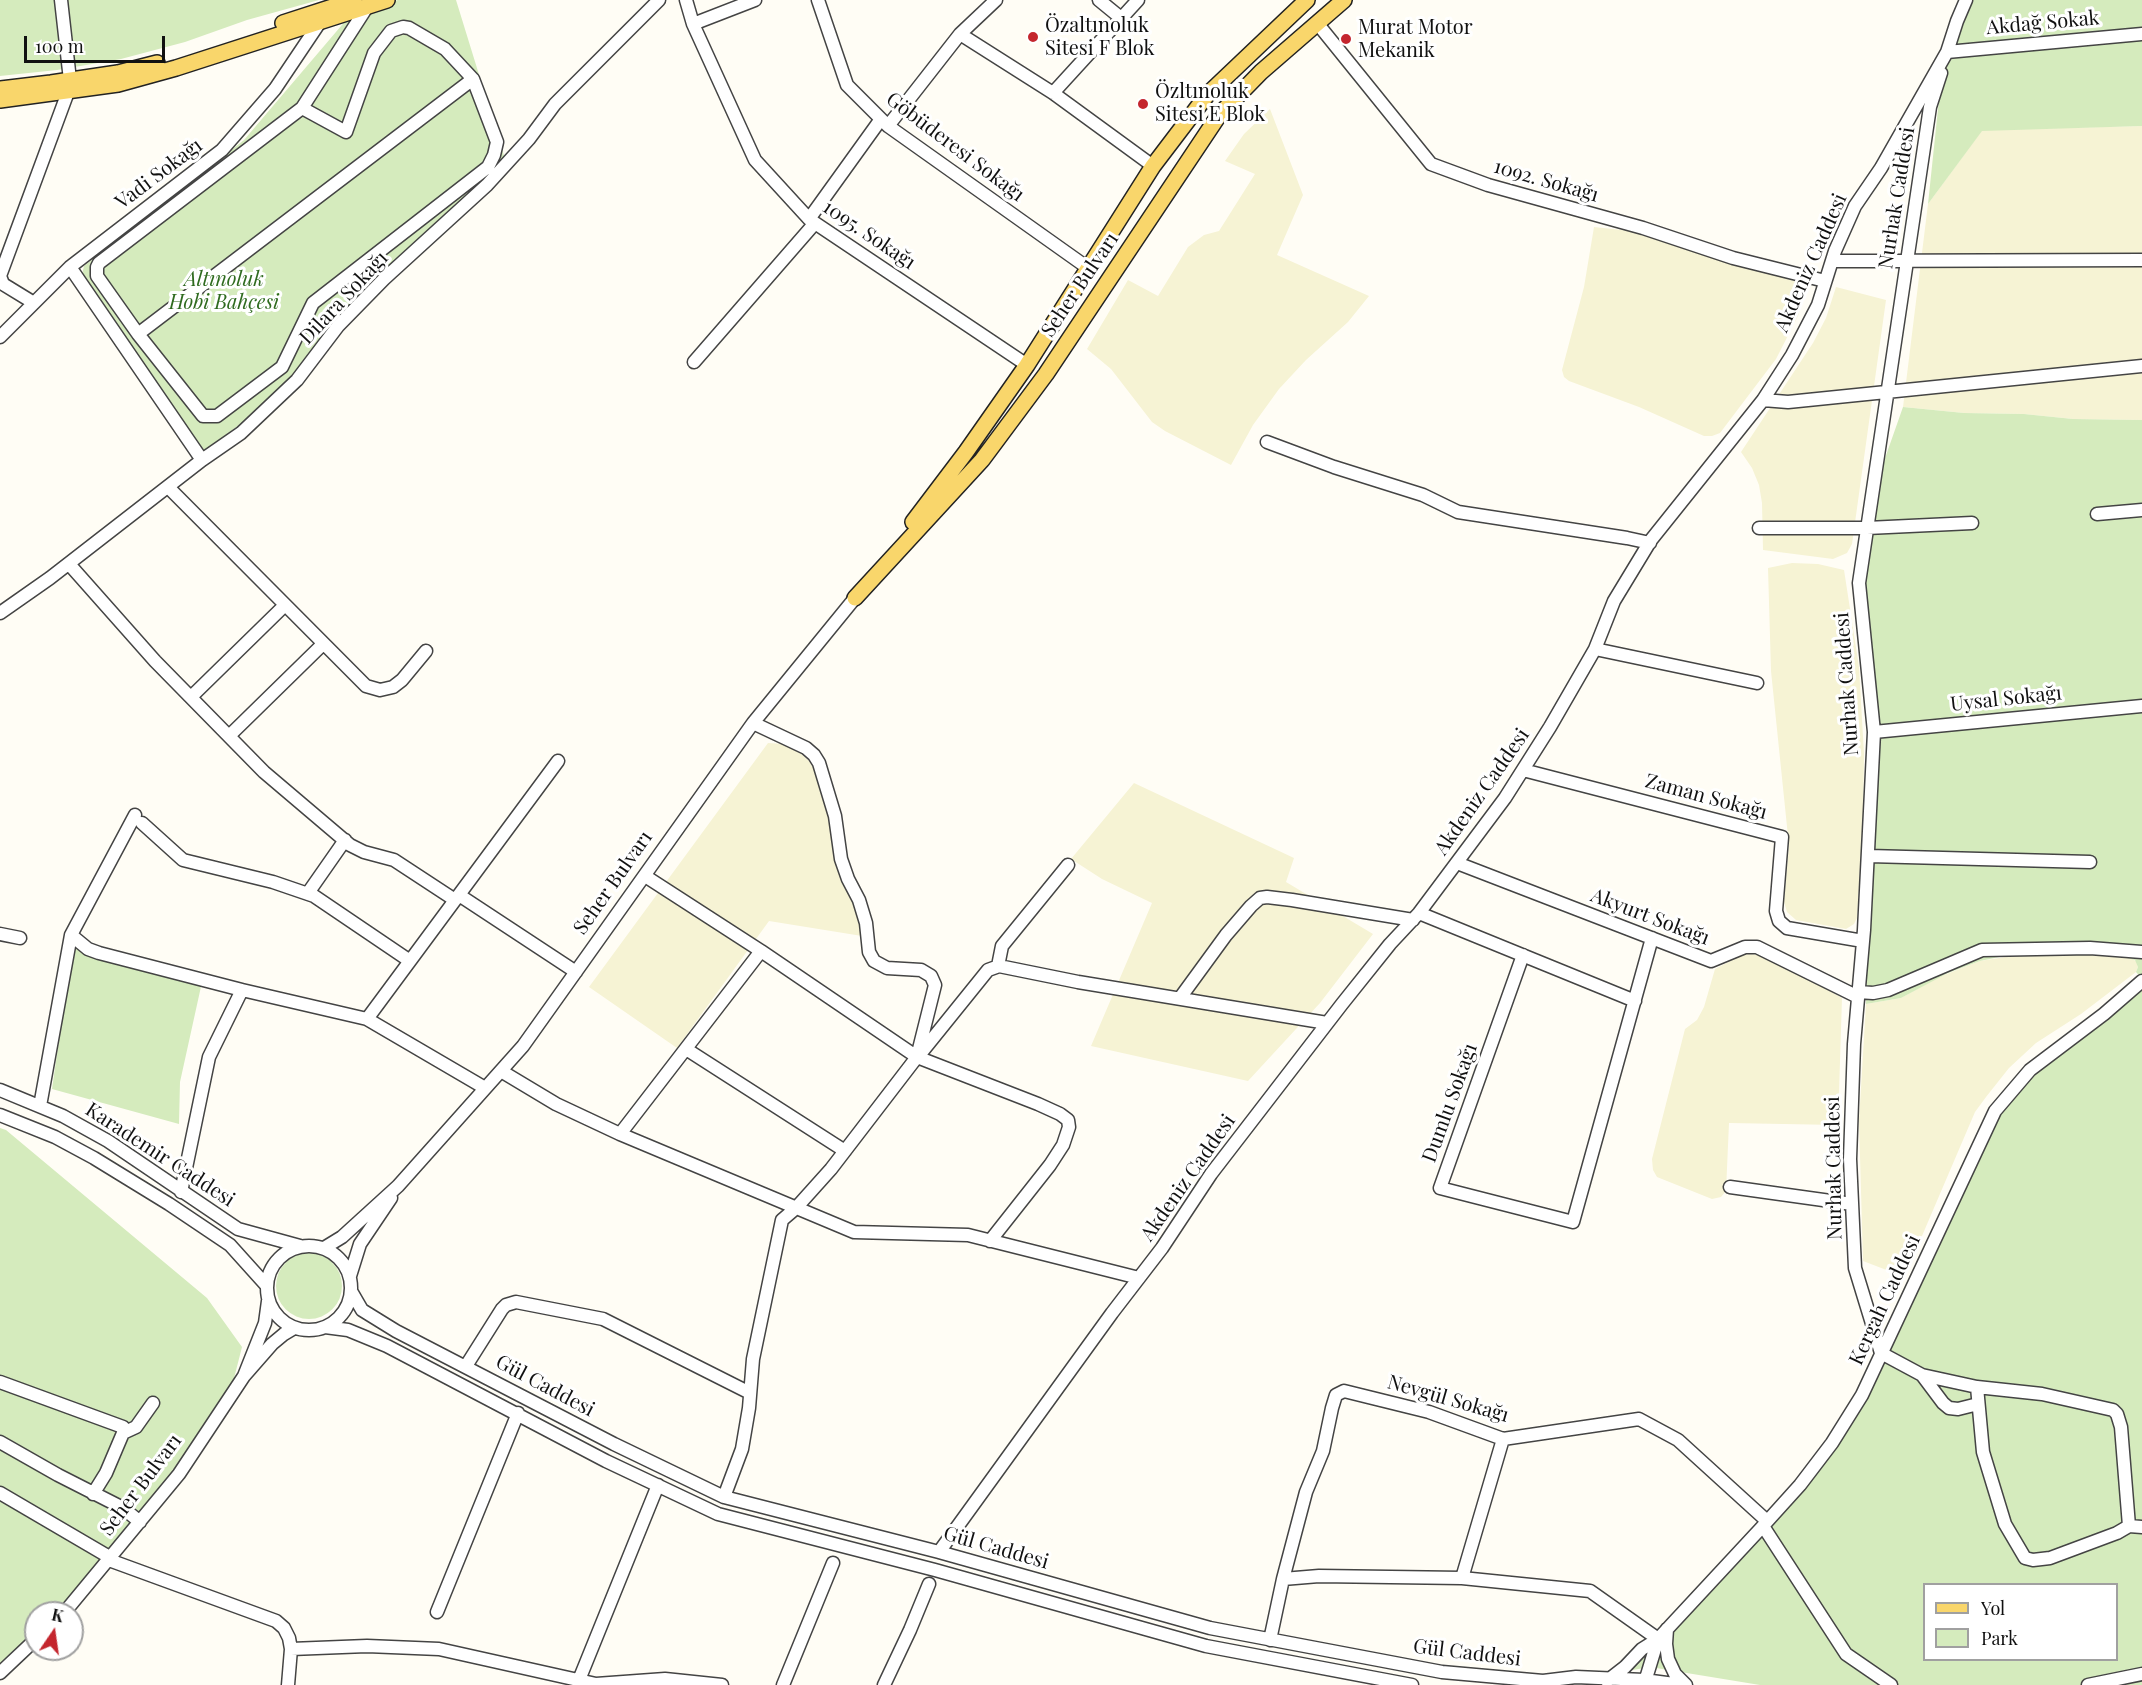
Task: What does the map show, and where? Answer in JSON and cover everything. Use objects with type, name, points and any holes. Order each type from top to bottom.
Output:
[{"type":"main road","points":[[0,100],[69,86],[172,60],[325,10],[387,0]]},
{"type":"main road","name":"Seher Bulvarı","points":[[855,598],[982,460],[1046,374],[1219,115],[1262,72],[1344,0]]},
{"type":"main road","name":"Seher Bulvarı","points":[[855,598],[966,452],[1027,365],[1153,166],[1207,95],[1300,2]]},
{"type":"main road","points":[[0,89],[69,86]]},
{"type":"street","points":[[34,303],[3,284],[0,276],[69,86],[61,0]]},
{"type":"street","name":"Dilara Sokağı","points":[[0,613],[69,564],[202,460],[241,433],[297,380],[338,326],[384,279],[487,185],[529,139],[555,104],[659,0]]},
{"type":"street","name":"1095. Sokağı","points":[[686,0],[693,24],[755,160],[812,221],[1027,365]]},
{"type":"street","points":[[693,24],[755,0]]},
{"type":"street","points":[[694,362],[812,221],[884,122],[960,34],[996,0]]},
{"type":"street","points":[[1099,0],[1121,18]]},
{"type":"street","points":[[1053,93],[1138,0]]},
{"type":"street","name":"Akdeniz Caddesi","points":[[939,1552],[1162,1248],[1211,1174],[1327,1023],[1457,863],[1523,770],[1595,649],[1614,601],[1650,543],[1763,400],[1792,355],[1818,305],[1832,261],[1855,206],[1881,168],[1947,51],[1966,0]]},
{"type":"street","name":"Göbüderesi Sokağı","points":[[820,1],[847,85],[884,122],[1088,268]]},
{"type":"street","points":[[302,108],[346,132],[374,53],[390,31],[403,27],[409,28],[445,49],[473,79],[497,142],[488,167],[313,303],[282,366],[217,416],[207,417],[199,413],[97,276],[99,263],[302,108],[360,3]]},
{"type":"street","name":"Vadi Sokağı","points":[[0,337],[70,267],[222,150],[275,89],[325,10]]},
{"type":"street","name":"1092. Sokağı","points":[[1317,23],[1431,164],[1488,185],[1643,228],[1733,258],[1825,281]]},
{"type":"street","points":[[960,34],[1053,93],[1153,166]]},
{"type":"street","name":"Akdağ Sokak","points":[[1947,51],[2142,34]]},
{"type":"street","name":"Nurhak Caddesi","points":[[1881,1353],[1856,1268],[1850,1147],[1854,1044],[1869,856],[1874,732],[1859,583],[1930,107],[1947,51]]},
{"type":"street","points":[[138,334],[473,79]]},
{"type":"street","points":[[1832,261],[2142,260]]},
{"type":"street","points":[[70,267],[202,460]]},
{"type":"street","points":[[1763,400],[1788,402],[2142,366]]},
{"type":"street","points":[[1267,442],[1334,467],[1423,495],[1458,512],[1650,543]]},
{"type":"street","points":[[168,487],[366,686],[380,690],[393,687],[402,680],[426,651]]},
{"type":"street","points":[[2097,514],[2142,510]]},
{"type":"street","points":[[1759,528],[1867,528],[1972,523]]},
{"type":"street","points":[[69,564],[154,661],[264,772],[345,840],[364,852],[394,860],[576,972]]},
{"type":"street","name":"Seher Bulvarı","points":[[324,1248],[342,1237],[398,1186],[523,1046],[753,723],[855,598]]},
{"type":"street","points":[[191,697],[284,606]]},
{"type":"street","points":[[229,736],[323,644]]},
{"type":"street","points":[[1595,649],[1756,683]]},
{"type":"street","name":"Uysal Sokağı","points":[[1874,732],[2142,706]]},
{"type":"street","points":[[753,723],[814,754],[835,816],[841,859],[859,900],[866,923],[869,952],[874,961],[887,968],[921,970],[928,973],[934,981],[934,990],[917,1057]]},
{"type":"street","points":[[367,1019],[558,761]]},
{"type":"street","name":"Zaman Sokağı","points":[[1523,770],[1782,837],[1776,911],[1779,921],[1787,928],[1863,941]]},
{"type":"street","points":[[40,1106],[71,935],[138,819],[183,860],[308,893],[410,961]]},
{"type":"street","points":[[308,893],[345,840]]},
{"type":"street","points":[[1869,856],[2090,862]]},
{"type":"street","name":"Akyurt Sokağı","points":[[1457,863],[1711,961],[1745,947],[1757,947],[1858,994]]},
{"type":"street","points":[[998,966],[1002,946],[1068,865]]},
{"type":"street","points":[[645,876],[761,951],[917,1057],[1038,1104],[1068,1120],[1068,1133],[1063,1145],[990,1241]]},
{"type":"street","points":[[1179,998],[1226,935],[1260,898],[1267,897],[1416,916],[1522,955],[1635,1001]]},
{"type":"street","points":[[0,934],[20,938]]},
{"type":"street","points":[[71,935],[88,949],[99,953],[367,1019],[485,1088]]},
{"type":"street","name":"Dumlu Sokağı","points":[[1522,955],[1440,1188],[1573,1222],[1653,938]]},
{"type":"street","points":[[1858,994],[1888,990],[1982,950],[2090,948],[2142,952]]},
{"type":"street","points":[[620,1134],[761,951]]},
{"type":"street","points":[[724,1497],[742,1449],[753,1359],[782,1220],[796,1208],[845,1151],[988,970],[998,966],[1327,1023]]},
{"type":"street","name":"Kergah Caddesi","points":[[1606,1682],[1642,1649],[1658,1639],[1800,1485],[1833,1443],[1862,1395],[1995,1111],[2030,1070],[2104,1014],[2142,981]]},
{"type":"street","points":[[181,1192],[209,1057],[242,990]]},
{"type":"street","points":[[686,1048],[845,1151]]},
{"type":"street","points":[[501,1071],[555,1104],[620,1134],[854,1232],[969,1235],[1139,1278]]},
{"type":"street","name":"Karademir Caddesi","points":[[0,1090],[63,1116],[108,1141],[238,1229],[300,1246]]},
{"type":"street","name":"Karademir Caddesi","points":[[0,1115],[48,1133],[169,1204],[230,1245],[266,1285]]},
{"type":"street","name":"Seher Bulvarı","points":[[350,1276],[360,1244],[398,1186]]},
{"type":"street","points":[[1730,1187],[1852,1204]]},
{"type":"street","points":[[300,1246],[324,1248],[342,1262],[350,1276],[351,1291],[343,1313],[325,1327],[310,1330],[294,1328],[281,1320],[271,1308],[268,1300],[266,1285],[270,1270],[280,1257],[300,1246]]},
{"type":"street","name":"Gül Caddesi","points":[[351,1291],[362,1310],[396,1331],[614,1444],[724,1497],[939,1552],[1210,1628],[1270,1640],[1442,1672],[1543,1681],[1576,1677],[1606,1682],[1684,1685]]},
{"type":"street","name":"Seher Bulvarı","points":[[244,1376],[265,1323],[268,1300]]},
{"type":"street","points":[[466,1366],[502,1309],[516,1302],[603,1319],[750,1393]]},
{"type":"street","name":"Gül Caddesi","points":[[325,1327],[348,1330],[387,1346],[606,1461],[718,1514],[934,1570],[1206,1646],[1412,1685]]},
{"type":"street","name":"Seher Bulvarı","points":[[74,1601],[179,1474],[244,1376],[272,1344],[294,1328]]},
{"type":"street","points":[[1881,1353],[1922,1376],[1977,1387],[2042,1394],[2113,1410],[2117,1414],[2121,1427],[2136,1526],[2050,1558],[2033,1560],[2025,1558],[2005,1524],[1983,1452],[1977,1387]]},
{"type":"street","points":[[1922,1376],[1942,1403],[1949,1408],[1958,1409],[1978,1404]]},
{"type":"street","points":[[0,1382],[123,1427],[123,1433],[106,1473],[93,1494]]},
{"type":"street","name":"Nevgül Sokağı","points":[[1270,1640],[1306,1492],[1323,1451],[1336,1395],[1341,1391],[1347,1391],[1429,1412],[1503,1439],[1639,1419],[1678,1440],[1765,1524],[1846,1654],[1891,1685]]},
{"type":"street","points":[[123,1433],[136,1427],[153,1403]]},
{"type":"street","points":[[437,1612],[518,1413]]},
{"type":"street","points":[[1462,1578],[1503,1439]]},
{"type":"street","points":[[0,1442],[93,1494],[123,1508],[140,1522]]},
{"type":"street","points":[[579,1680],[658,1485]]},
{"type":"street","points":[[0,1493],[110,1559],[276,1621],[290,1638],[288,1685]]},
{"type":"street","points":[[783,1685],[833,1563]]},
{"type":"street","points":[[1283,1579],[1319,1576],[1462,1578],[1590,1591],[1658,1639]]},
{"type":"street","points":[[884,1685],[910,1630],[928,1584]]},
{"type":"street","points":[[1667,1629],[1668,1659],[1675,1674],[1684,1685]]},
{"type":"street","name":"Kergah Caddesi","points":[[1644,1683],[1658,1639]]},
{"type":"street","points":[[291,1649],[367,1646],[439,1648],[596,1684],[665,1679],[722,1685]]},
{"type":"street","points":[[0,1673],[24,1650]]},
{"type":"street","points":[[2088,1685],[2142,1674]]},
{"type":"shaded area","points":[[1270,109],[1303,195],[1277,255],[1369,296],[1348,322],[1306,360],[1279,389],[1253,425],[1231,465],[1152,422],[1111,369],[1087,349],[1128,280],[1158,296],[1188,247],[1204,235],[1219,231],[1255,174],[1225,161],[1244,134]]},
{"type":"shaded area","points":[[2142,126],[2142,420],[2073,419],[1903,407],[1928,204],[1982,130]]},
{"type":"shaded area","points":[[1594,227],[1631,231],[1807,285],[1798,316],[1776,359],[1720,433],[1704,436],[1564,377],[1562,370],[1584,287]]},
{"type":"shaded area","points":[[1836,287],[1886,300],[1852,544],[1847,553],[1833,559],[1763,550],[1762,503],[1759,485],[1752,468],[1741,452],[1813,343],[1826,318]]},
{"type":"shaded area","points":[[1792,563],[1818,564],[1844,570],[1859,667],[1864,754],[1863,820],[1857,918],[1854,924],[1846,929],[1796,920],[1787,912],[1784,902],[1789,846],[1771,671],[1768,568]]},
{"type":"shaded area","points":[[768,743],[783,744],[798,751],[809,761],[819,778],[847,882],[859,916],[862,936],[769,921],[677,1048],[589,987]]},
{"type":"shaded area","points":[[1134,783],[1294,858],[1286,882],[1373,934],[1320,1003],[1248,1081],[1091,1046],[1152,903],[1102,879],[1071,859]]},
{"type":"shaded area","points":[[1742,955],[1767,956],[1842,998],[1838,1125],[1729,1123],[1726,1191],[1721,1197],[1712,1199],[1657,1177],[1653,1170],[1652,1159],[1685,1029],[1697,1020],[1704,1007],[1715,969]]},
{"type":"shaded area","points":[[2018,955],[2114,955],[2133,959],[2137,962],[2138,967],[2136,972],[2081,1014],[2036,1043],[2009,1068],[1986,1097],[1975,1112],[1907,1271],[1897,1274],[1863,1261],[1859,1121],[1866,1004],[1901,998],[1939,977],[1980,961]]},
{"type":"green space","points":[[0,0],[319,0],[247,20],[185,42],[121,59],[57,70],[0,76]]},
{"type":"green space","name":"Altınoluk Hobi Bahçesi","points":[[398,0],[456,0],[505,159],[263,407],[203,452],[82,275],[84,266],[244,140],[347,19]]},
{"type":"green space","points":[[1965,0],[2142,0],[2142,126],[1982,131],[1928,204],[1944,52]]},
{"type":"green space","points":[[1903,407],[2073,419],[2142,420],[2142,979],[2136,972],[2138,967],[2135,960],[2114,955],[2004,956],[1980,961],[1948,973],[1901,998],[1866,1004],[1874,740],[1861,608],[1877,481]]},
{"type":"green space","points":[[73,943],[202,982],[180,1082],[179,1124],[52,1089]]},
{"type":"green space","points":[[2142,982],[2142,1685],[1760,1685],[1650,1667],[1627,1671],[1833,1442],[2003,1098]]},
{"type":"green space","points":[[0,1128],[6,1130],[207,1298],[242,1347],[231,1390],[191,1455],[72,1601],[24,1601],[24,1650],[0,1672]]},
{"type":"green space","points":[[309,1253],[322,1256],[332,1263],[339,1273],[342,1286],[339,1299],[332,1309],[322,1316],[309,1319],[296,1316],[286,1309],[279,1299],[276,1286],[279,1273],[286,1263],[296,1256]]},
{"type":"place","name":"Özaltınoluk Sitesi F Blok","points":[[1033,37]]},
{"type":"place","name":"Murat Motor Mekanik","points":[[1346,39]]},
{"type":"place","name":"Özltınoluk Sitesi E Blok","points":[[1143,104]]}]
